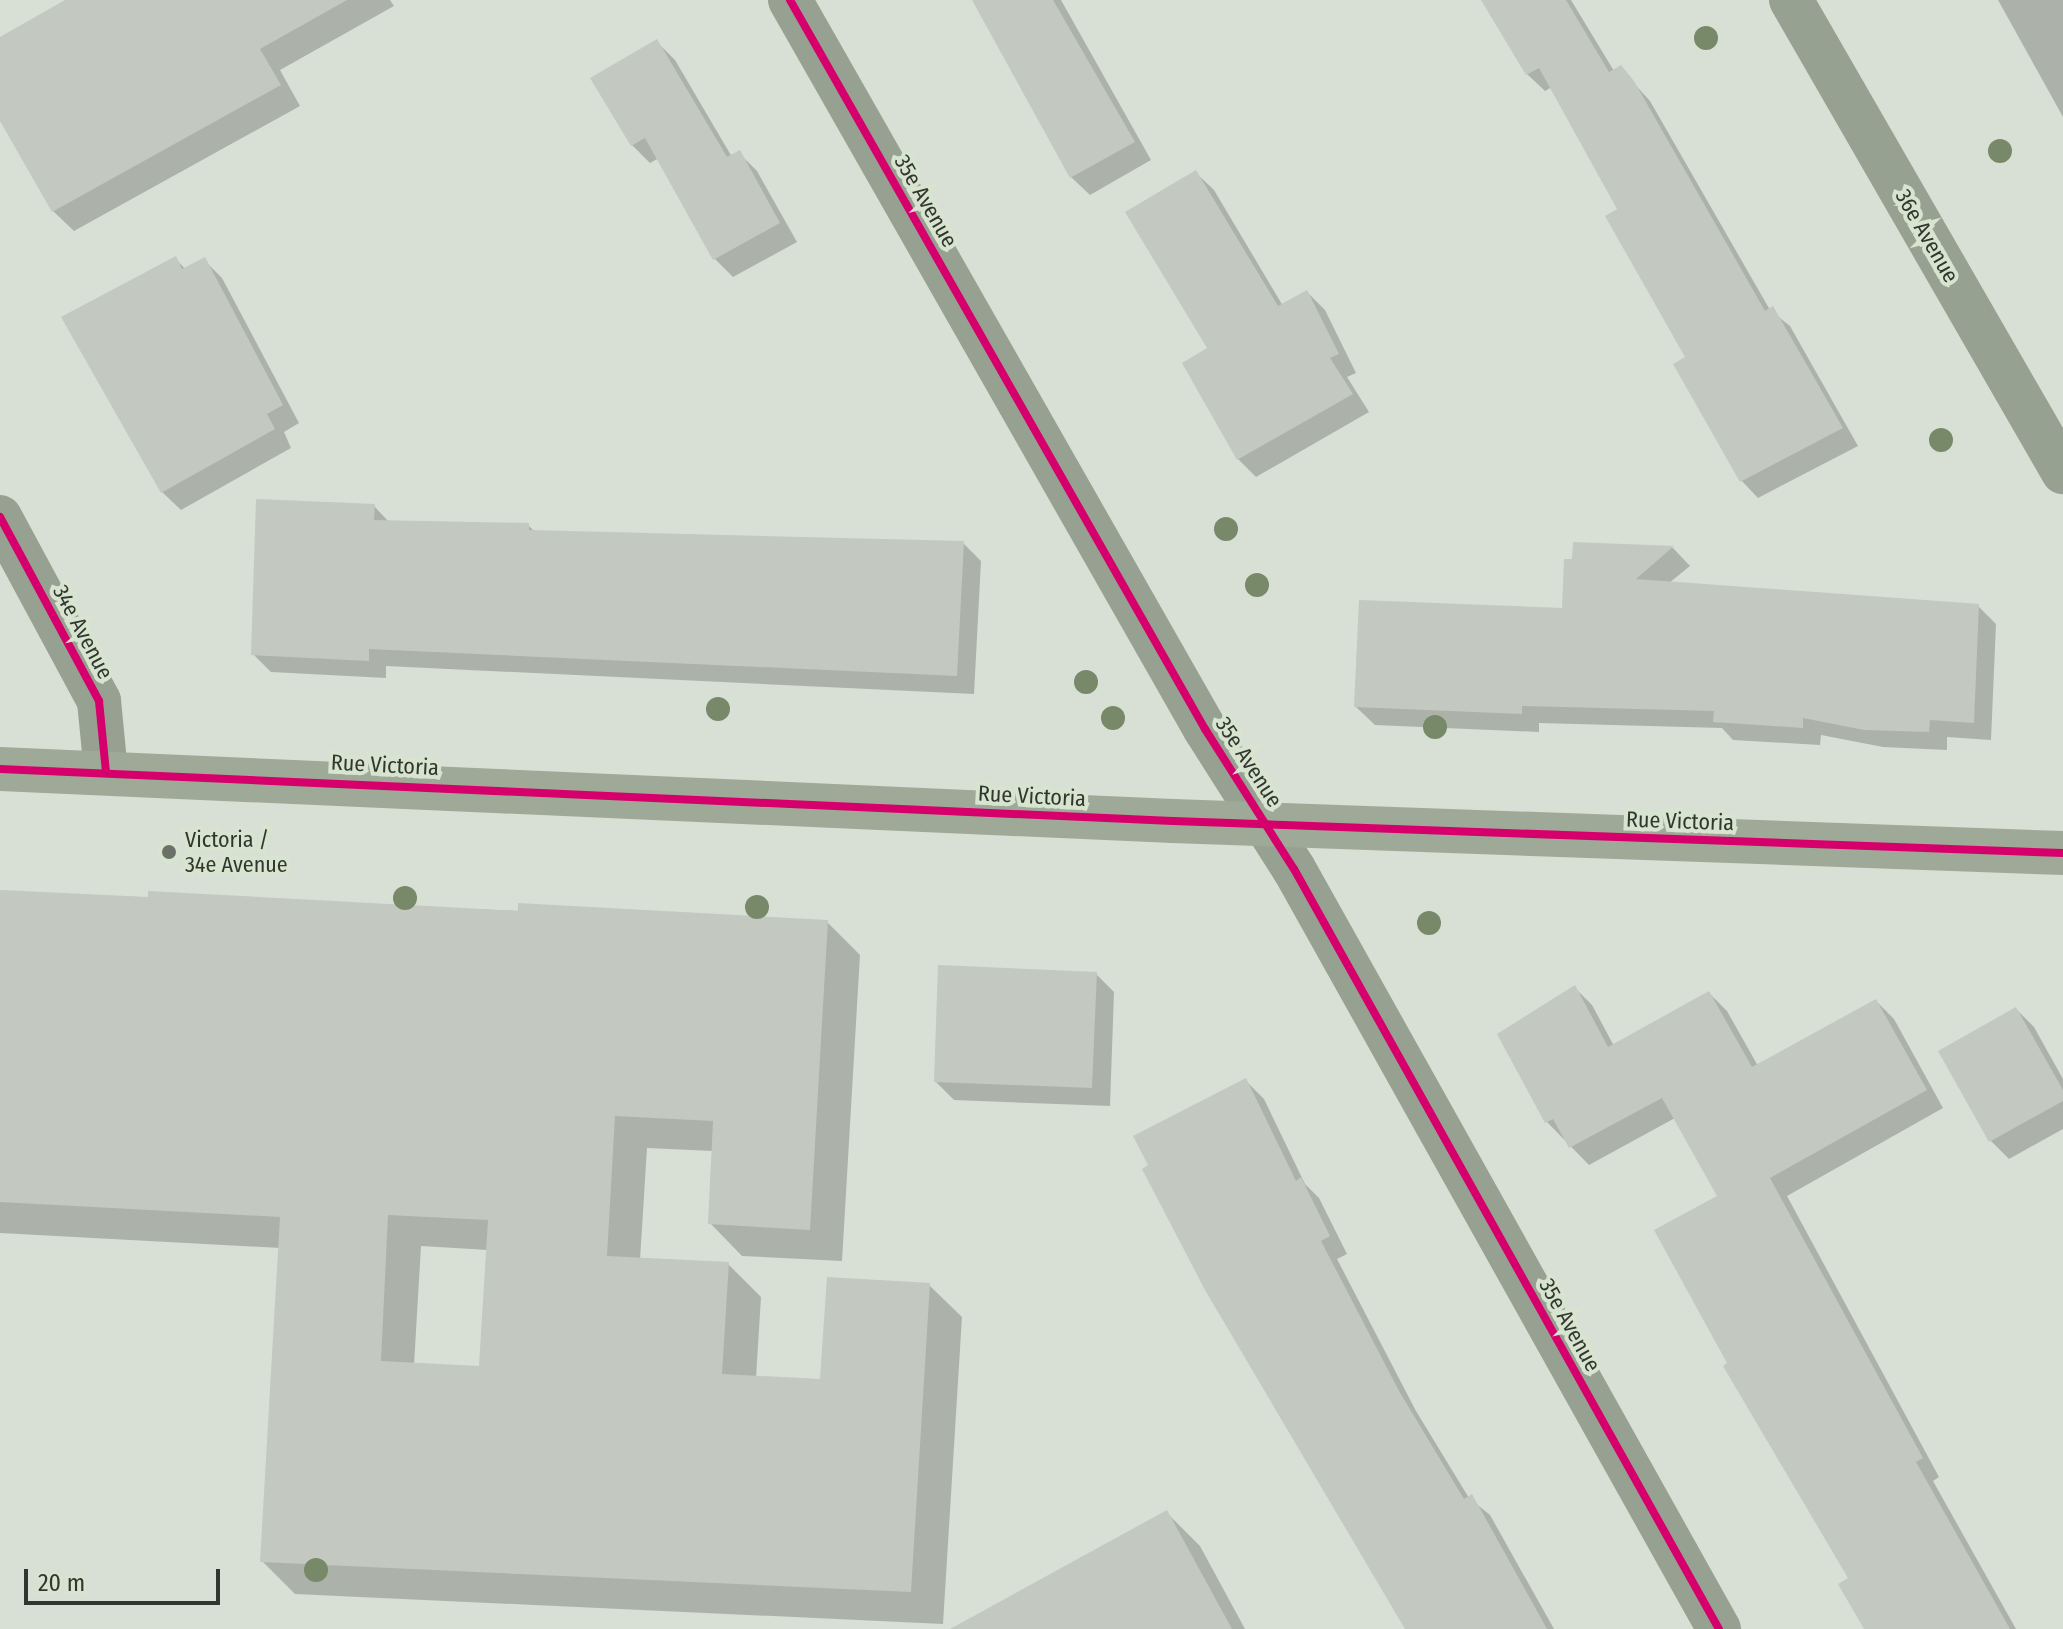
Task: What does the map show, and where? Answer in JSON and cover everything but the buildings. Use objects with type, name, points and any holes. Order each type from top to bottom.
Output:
[{"type":"main road","name":"Rue Victoria","points":[[0,769],[1269,825],[2063,853]]},
{"type":"street","name":"35e Avenue","points":[[790,0],[1205,729],[1269,825],[1719,1629]]},
{"type":"street","name":"36e Avenue","points":[[1791,0],[2063,472]]},
{"type":"street","name":"34e Avenue","points":[[0,517],[87,673],[104,718],[106,772]]},
{"type":"cycle path","points":[[790,0],[1205,729],[1294,869],[1719,1629]]},
{"type":"cycle path","points":[[0,517],[99,701],[106,772]]},
{"type":"cycle path","points":[[0,769],[1173,821],[2063,853]]},
{"type":"place","name":"Victoria / 34e Avenue","points":[[169,852]]}]
